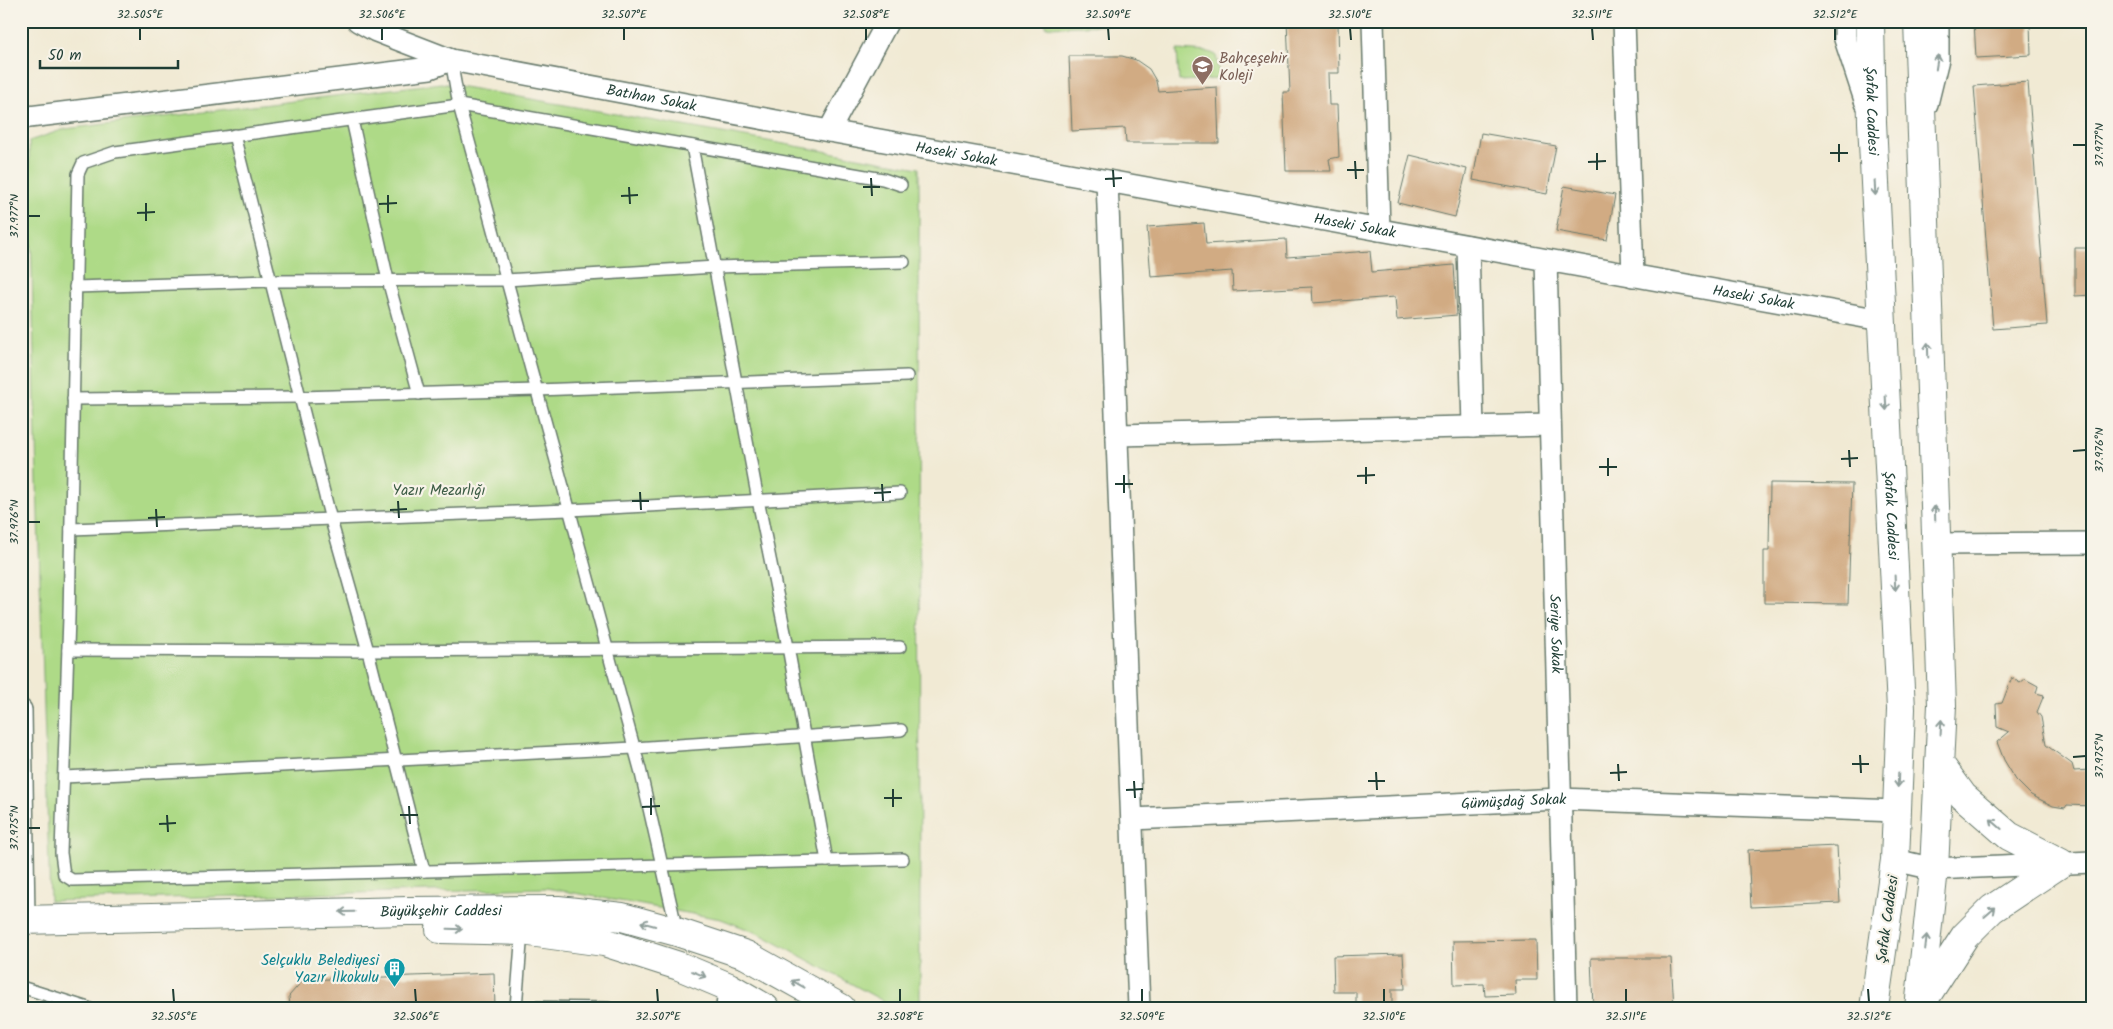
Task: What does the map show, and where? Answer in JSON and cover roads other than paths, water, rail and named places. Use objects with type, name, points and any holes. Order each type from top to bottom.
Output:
[{"type":"main road","name":"Şafak Caddesi","points":[[1870,21],[1872,122],[1901,709],[1895,860],[1874,1008]]},
{"type":"main road","points":[[1918,21],[1942,705],[1934,869],[1919,1007]]},
{"type":"main road","points":[[1919,1007],[1965,936],[1992,909],[2061,863],[2009,836],[1963,796],[1939,763]]},
{"type":"main road","name":"Büyükşehir Caddesi","points":[[22,925],[408,911],[558,910],[622,917],[677,932],[746,955],[840,1008]]},
{"type":"main road","name":"Büyükşehir Caddesi","points":[[22,925],[428,928],[522,931],[604,942],[679,966],[728,997],[765,1008]]},
{"type":"street","name":"Batıhan Sokak","points":[[358,21],[376,31],[451,60],[829,131]]},
{"type":"street","points":[[829,131],[888,21]]},
{"type":"street","points":[[1373,21],[1379,230]]},
{"type":"street","points":[[1624,21],[1633,276]]},
{"type":"street","points":[[1844,21],[1845,39],[1872,122]]},
{"type":"street","points":[[1921,126],[1938,59],[1938,21]]},
{"type":"street","points":[[21,118],[430,68],[451,60]]},
{"type":"street","name":"Haseki Sokak","points":[[829,131],[1881,320]]},
{"type":"street","points":[[1108,181],[1139,1008]]},
{"type":"street","points":[[1468,246],[1474,427]]},
{"type":"street","name":"Seriye Sokak","points":[[1546,260],[1566,1008]]},
{"type":"street","points":[[1118,435],[1550,425]]},
{"type":"street","points":[[1936,544],[2092,543]]},
{"type":"street","points":[[21,710],[22,925]]},
{"type":"street","name":"Gümüşdağ Sokak","points":[[1132,819],[1559,799],[1897,811]]},
{"type":"street","points":[[1895,860],[1934,869],[2092,862]]},
{"type":"lane","points":[[451,60],[459,105],[634,748],[677,932]]},
{"type":"lane","points":[[900,185],[883,180],[459,105],[115,152],[83,163],[78,174],[68,650],[61,853],[64,875],[72,880],[903,859]]},
{"type":"lane","points":[[352,120],[388,280],[419,394]]},
{"type":"lane","points":[[234,135],[331,520],[368,650],[424,871]]},
{"type":"lane","points":[[692,146],[758,500],[805,736],[827,861]]},
{"type":"lane","points":[[76,287],[272,281],[506,280],[715,267],[904,262]]},
{"type":"lane","points":[[73,399],[419,394],[907,376]]},
{"type":"lane","points":[[71,529],[569,510],[900,493]]},
{"type":"lane","points":[[68,650],[900,647]]},
{"type":"lane","points":[[64,777],[634,748],[901,730]]},
{"type":"lane","points":[[522,931],[516,1007],[608,1008]]},
{"type":"lane","points":[[21,987],[88,1008]]},
{"type":"place","name":"Bahçeşehir Koleji","points":[[1203,86]]},
{"type":"place","name":"Selçuklu Belediyesi Yazır İlkokulu","points":[[395,988]]},
{"type":"park label","name":"Yazır Mezarlığı","points":[[439,490]]}]
